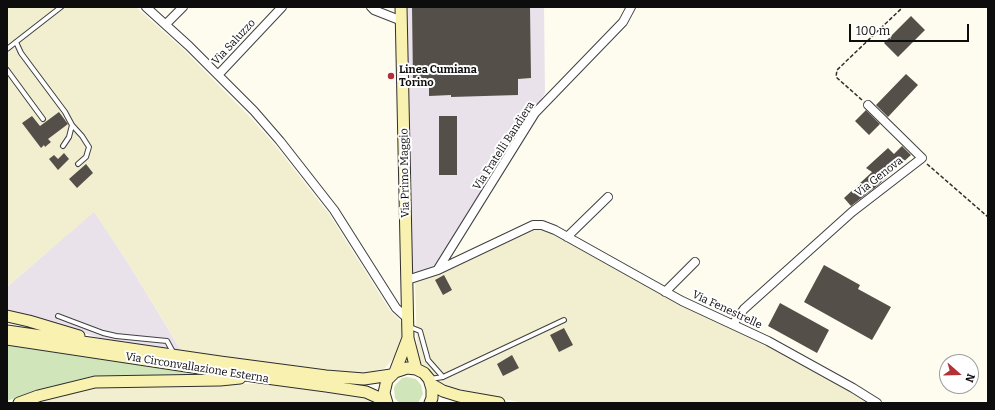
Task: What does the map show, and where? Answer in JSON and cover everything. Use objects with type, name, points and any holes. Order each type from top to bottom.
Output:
[{"type":"main road","name":"Via Primo Maggio","points":[[402,7],[408,338],[416,369]]},
{"type":"main road","points":[[7,316],[29,321],[114,347]]},
{"type":"main road","name":"Via Circonvallazione Esterna","points":[[7,331],[175,356],[366,392],[386,402]]},
{"type":"main road","name":"Via Primo Maggio","points":[[386,402],[384,393],[385,386],[393,373],[408,338]]},
{"type":"main road","name":"Via Circonvallazione Esterna","points":[[7,339],[259,372],[364,379],[393,373],[407,368],[416,369]]},
{"type":"main road","points":[[416,369],[424,373],[430,382],[443,391],[459,396],[499,403]]},
{"type":"main road","points":[[19,403],[38,396],[95,382],[220,380],[259,372]]},
{"type":"main road","points":[[430,382],[432,398],[430,403]]},
{"type":"street","points":[[146,7],[166,24],[218,75],[280,141],[329,203],[396,308],[408,323]]},
{"type":"street","points":[[166,24],[183,7]]},
{"type":"street","name":"Via Saluzzo","points":[[218,75],[282,7]]},
{"type":"street","points":[[371,7],[374,10],[402,20]]},
{"type":"street","name":"Via Fratelli Bandiera","points":[[438,270],[535,113],[624,22],[631,7]]},
{"type":"street","name":"Via Genova","points":[[733,324],[744,309],[852,212],[922,158],[868,106]]},
{"type":"street","points":[[567,236],[608,197]]},
{"type":"street","name":"Via Fenestrelle","points":[[408,280],[438,270],[533,225],[542,225],[567,236],[682,301],[768,341],[877,403]]},
{"type":"street","points":[[665,292],[695,262]]},
{"type":"lane","points":[[7,49],[61,7]]},
{"type":"lane","points":[[16,42],[21,53],[89,147],[86,157],[78,164]]},
{"type":"lane","points":[[7,70],[43,119]]},
{"type":"lane","points":[[63,146],[69,137],[72,125]]},
{"type":"lane","name":"Via Circonvallazione Esterna","points":[[58,316],[103,333],[116,336],[167,341],[175,356]]},
{"type":"lane","points":[[430,382],[564,320]]},
{"type":"lane","points":[[408,323],[420,331],[428,360],[443,377]]},
{"type":"path","points":[[868,106],[836,77],[837,70],[903,7]]},
{"type":"path","points":[[922,158],[988,217]]},
{"type":"shaded area","points":[[7,7],[136,7],[184,50],[249,116],[275,145],[329,214],[391,312],[402,324],[403,338],[397,354],[385,368],[363,374],[326,371],[182,352],[130,266],[94,212],[7,287]]},
{"type":"shaded area","points":[[402,7],[544,7],[545,93],[438,270],[407,280]]},
{"type":"shaded area","points":[[94,211],[130,266],[182,352],[107,341],[48,320],[7,311],[7,287]]},
{"type":"shaded area","points":[[533,228],[541,228],[554,233],[699,314],[767,343],[871,403],[526,403],[461,392],[434,379],[428,370],[421,365],[417,347],[415,282],[439,273]]},
{"type":"shaded area","points":[[159,383],[259,384],[294,387],[336,391],[375,399],[379,403],[31,403],[95,386]]},
{"type":"green space","points":[[7,344],[210,374],[94,376],[36,390],[7,401]]},
{"type":"green space","points":[[407,377],[416,379],[421,385],[423,394],[418,403],[399,403],[395,398],[394,388],[396,384],[402,378]]},
{"type":"building","points":[[412,7],[530,7],[531,78],[518,79],[518,95],[451,97],[451,95],[429,96],[429,81],[413,82]]},
{"type":"building","points":[[911,16],[925,30],[898,57],[884,43]]},
{"type":"building","points":[[906,74],[918,85],[888,117],[876,105]]},
{"type":"building","points":[[866,110],[880,124],[869,135],[855,121]]},
{"type":"building","points":[[59,112],[68,124],[48,139],[51,142],[45,147],[44,145],[41,148],[22,123],[32,116],[40,126]]},
{"type":"building","points":[[439,116],[457,116],[457,175],[439,175]]},
{"type":"building","points":[[902,146],[911,155],[877,186],[851,206],[844,198],[872,172],[866,168],[888,148],[894,154]]},
{"type":"building","points":[[64,153],[69,159],[58,170],[49,159],[54,155],[58,159]]},
{"type":"building","points":[[86,164],[93,173],[77,188],[69,179]]},
{"type":"building","points":[[824,265],[860,285],[858,289],[891,307],[872,340],[804,302]]},
{"type":"building","points":[[444,275],[452,290],[443,295],[435,280]]},
{"type":"building","points":[[780,303],[829,330],[817,353],[768,326]]},
{"type":"building","points":[[564,328],[573,345],[559,352],[550,335]]},
{"type":"building","points":[[512,355],[519,368],[503,376],[497,364]]},
{"type":"place","name":"Linea Cumiana Torino","points":[[391,76]]}]
